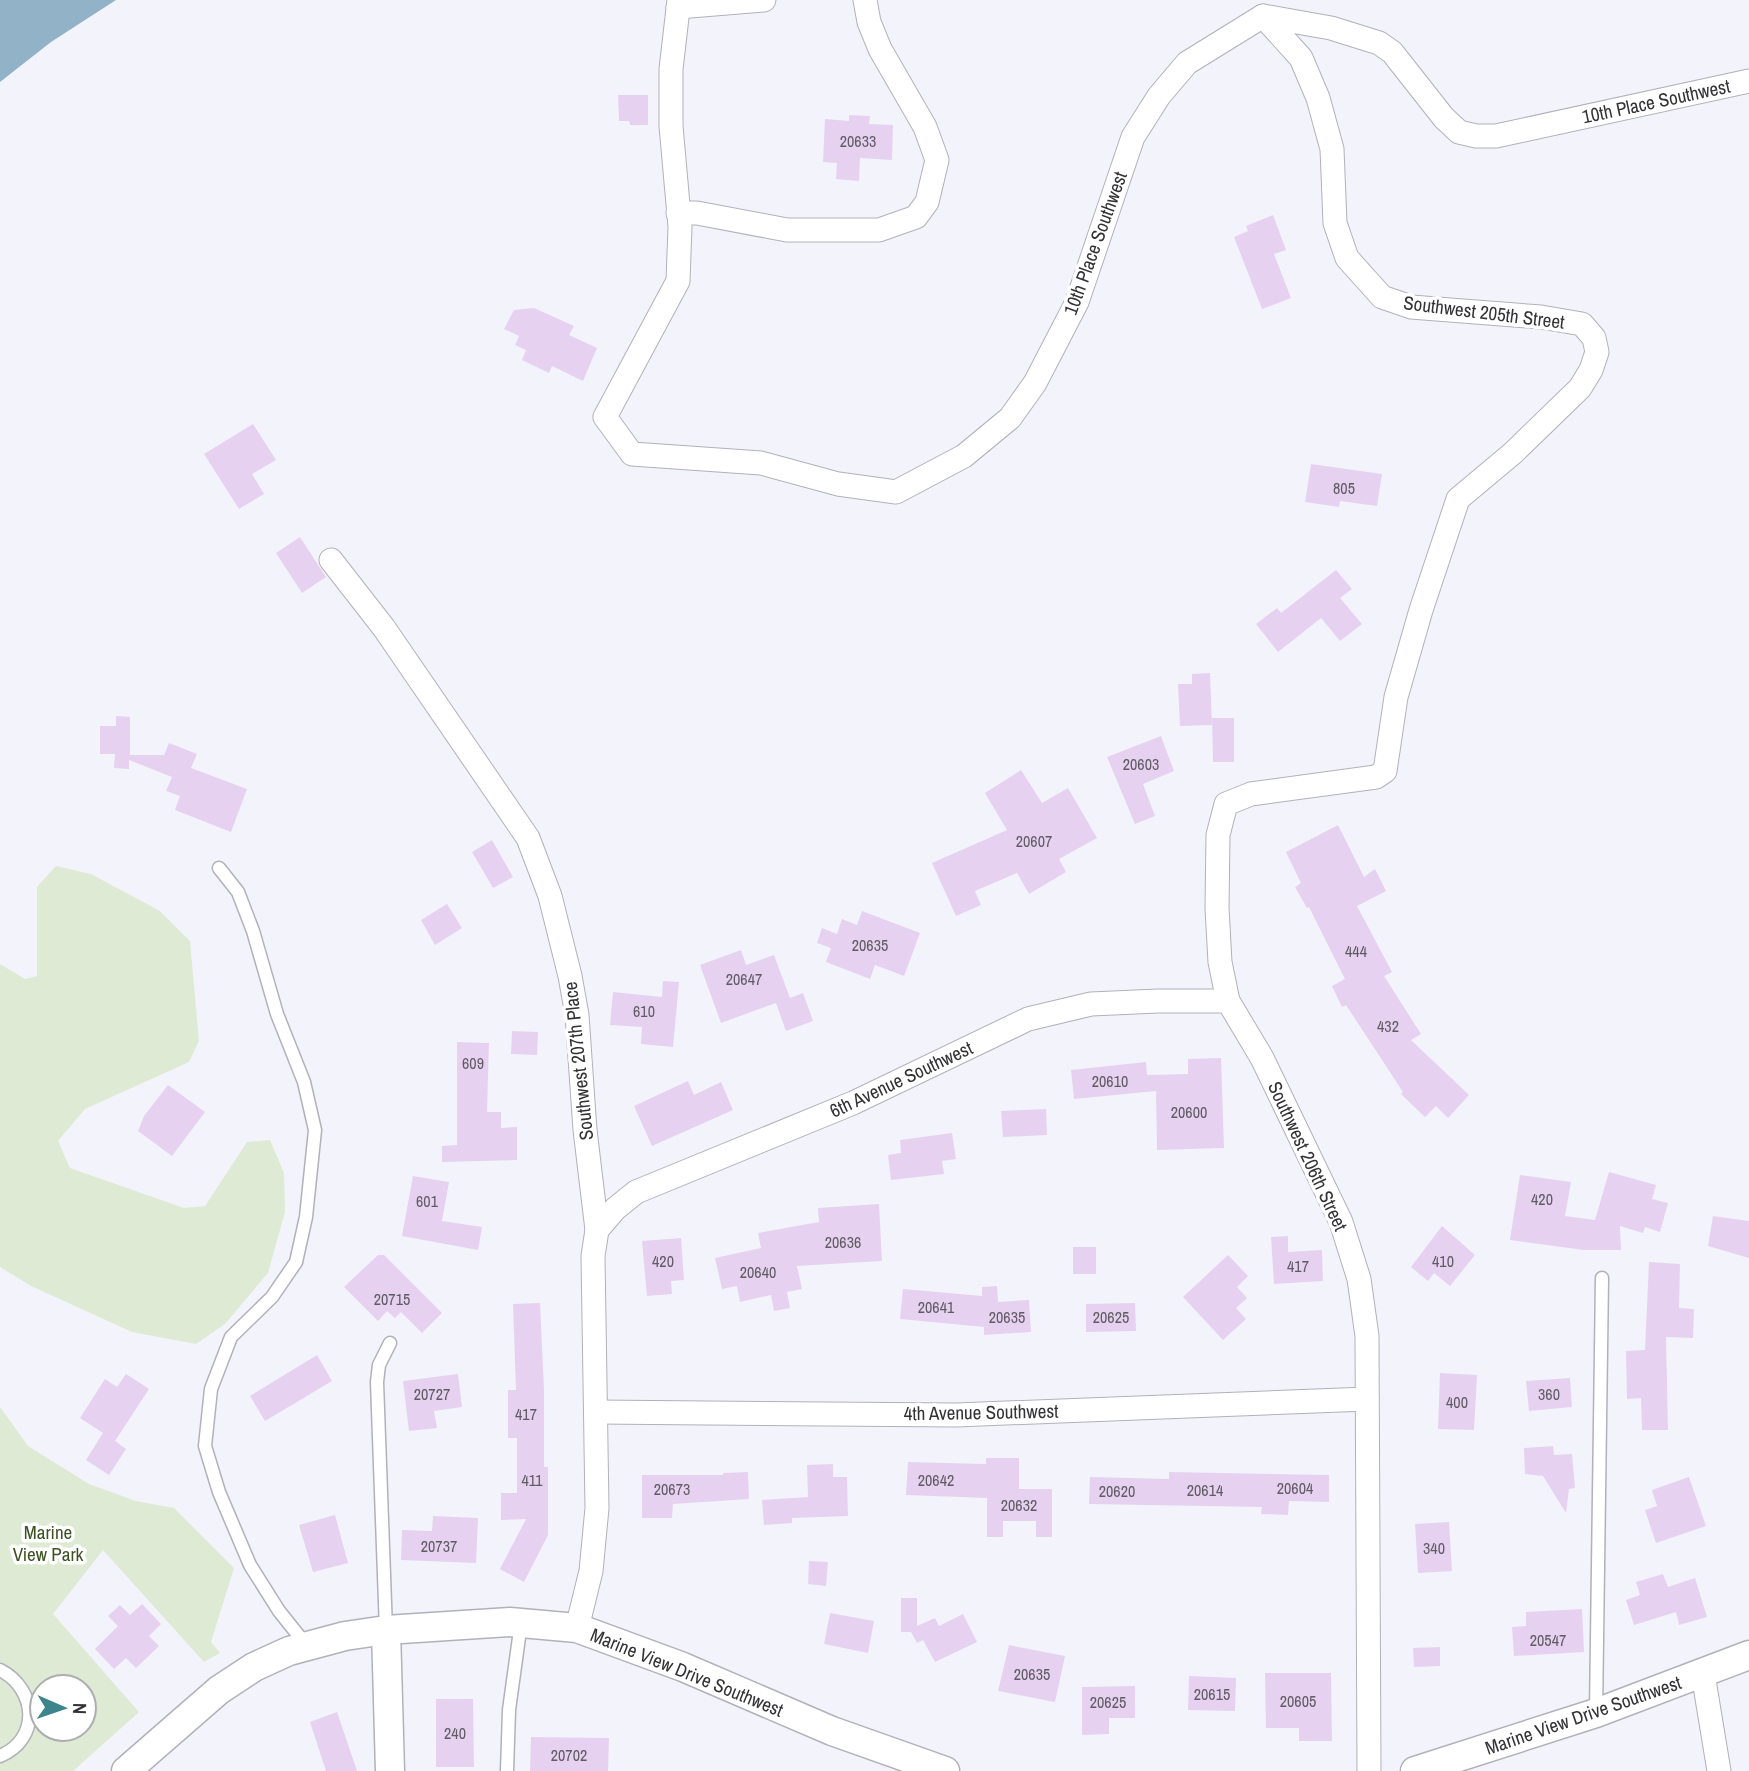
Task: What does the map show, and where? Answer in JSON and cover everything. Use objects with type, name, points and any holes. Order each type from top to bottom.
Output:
[{"type":"street","points":[[679,3],[764,0]]},
{"type":"street","points":[[678,213],[697,213],[787,230],[879,230],[916,216],[927,202],[937,160],[925,127],[880,49],[869,22],[865,0]]},
{"type":"street","name":"10th Place Southwest","points":[[679,3],[671,69],[671,126],[680,227],[678,281],[605,417],[632,454],[761,463],[838,484],[896,492],[964,456],[1010,418],[1035,383],[1077,302],[1133,137],[1139,127],[1159,96],[1187,63],[1264,16],[1331,28],[1379,43],[1392,52],[1444,118],[1460,132],[1476,136],[1496,136],[1749,81]]},
{"type":"street","name":"Southwest 205th Street","points":[[1226,804],[1251,794],[1376,777],[1385,771],[1396,697],[1421,610],[1458,499],[1513,453],[1580,388],[1591,370],[1597,352],[1594,338],[1582,324],[1541,317],[1411,307],[1382,297],[1347,258],[1335,222],[1332,149],[1314,88],[1301,58],[1264,16]]},
{"type":"street","name":"Southwest 207th Place","points":[[331,560],[392,639],[528,838],[550,896],[570,976],[577,1015],[585,1130],[597,1230],[593,1256],[597,1508],[591,1571],[577,1628]]},
{"type":"street","name":"Southwest 206th Street","points":[[1226,804],[1218,835],[1217,908],[1220,962],[1228,1001],[1262,1058],[1341,1222],[1359,1279],[1367,1336],[1369,1771]]},
{"type":"street","name":"6th Avenue Southwest","points":[[597,1230],[615,1209],[636,1192],[853,1103],[1028,1019],[1091,1004],[1228,1001]]},
{"type":"street","name":"4th Avenue Southwest","points":[[596,1412],[956,1415],[1367,1399]]},
{"type":"street","name":"Marine View Drive Southwest","points":[[126,1771],[219,1690],[254,1667],[289,1651],[345,1636],[386,1630],[521,1623],[577,1628],[683,1667],[832,1731],[945,1771]]},
{"type":"street","points":[[386,1630],[390,1771]]},
{"type":"street","name":"Marine View Drive Southwest","points":[[1415,1771],[1596,1713],[1749,1655]]},
{"type":"street","points":[[1703,1674],[1719,1771]]},
{"type":"lane","points":[[219,868],[238,892],[253,932],[277,1014],[304,1082],[316,1130],[306,1217],[296,1262],[272,1297],[231,1337],[211,1389],[205,1446],[219,1492],[250,1565],[279,1611],[307,1646]]},
{"type":"lane","points":[[1596,1713],[1602,1279]]},
{"type":"lane","points":[[386,1630],[377,1382],[379,1365],[390,1343]]},
{"type":"lane","points":[[507,1771],[509,1710],[521,1623]]},
{"type":"lane","points":[[0,1670],[15,1679],[24,1690],[29,1705],[29,1720],[24,1735],[15,1747],[0,1756]]},
{"type":"green space","points":[[56,866],[91,874],[160,911],[190,941],[199,1041],[189,1062],[85,1109],[58,1141],[70,1168],[184,1208],[205,1206],[247,1142],[270,1140],[284,1173],[285,1212],[268,1273],[225,1324],[196,1344],[132,1332],[31,1286],[0,1267],[0,964],[25,979],[37,976],[37,887]]},
{"type":"green space","name":"Marine View Park","points":[[0,1407],[28,1446],[89,1484],[136,1501],[174,1508],[234,1568],[211,1642],[220,1653],[204,1662],[103,1550],[53,1614],[139,1712],[73,1771],[0,1771]]},
{"type":"water","points":[[0,0],[116,0],[51,42],[0,82]]},
{"type":"building","points":[[618,95],[648,95],[648,125],[630,125],[629,121],[619,121]]},
{"type":"building","points":[[849,115],[870,116],[869,124],[893,125],[892,160],[860,158],[859,181],[836,179],[837,163],[823,162],[825,119],[849,121]]},
{"type":"building","points":[[1273,215],[1286,250],[1274,254],[1291,298],[1262,309],[1234,237],[1248,231],[1246,226]]},
{"type":"building","points":[[534,308],[574,326],[569,335],[597,348],[583,381],[552,366],[549,373],[522,360],[526,350],[515,345],[519,336],[504,329],[514,310]]},
{"type":"building","points":[[253,424],[276,460],[252,474],[264,494],[239,509],[204,454]]},
{"type":"building","points":[[1311,464],[1382,474],[1377,506],[1340,501],[1339,507],[1305,502]]},
{"type":"building","points":[[300,537],[326,577],[302,593],[276,553]]},
{"type":"building","points":[[1336,570],[1352,589],[1340,598],[1362,624],[1340,641],[1321,618],[1278,652],[1256,624],[1277,608],[1281,613]]},
{"type":"building","points":[[1210,673],[1212,725],[1180,726],[1178,684],[1192,684],[1192,674]]},
{"type":"building","points":[[116,716],[130,717],[130,755],[164,755],[169,743],[197,754],[191,768],[247,789],[231,832],[175,810],[180,796],[166,791],[172,777],[129,760],[129,769],[114,768],[115,754],[100,754],[100,726],[116,726]]},
{"type":"building","points":[[1212,718],[1234,718],[1234,762],[1213,762]]},
{"type":"building","points":[[1161,736],[1174,771],[1143,784],[1155,816],[1135,824],[1107,757]]},
{"type":"building","points":[[1021,770],[1042,803],[1068,788],[1097,838],[1059,859],[1066,872],[1029,894],[1017,873],[975,891],[981,905],[956,916],[932,863],[1007,830],[985,793]]},
{"type":"building","points":[[1338,825],[1364,877],[1375,869],[1386,891],[1357,906],[1392,972],[1384,976],[1421,1034],[1411,1040],[1469,1095],[1448,1118],[1436,1106],[1425,1117],[1401,1094],[1403,1092],[1346,1005],[1342,1007],[1332,986],[1345,979],[1309,907],[1307,908],[1295,887],[1301,883],[1286,852]]},
{"type":"building","points":[[492,840],[513,877],[493,888],[472,852]]},
{"type":"building","points":[[447,904],[462,928],[435,945],[421,920]]},
{"type":"building","points":[[862,911],[920,933],[904,976],[875,965],[870,979],[826,962],[831,948],[817,943],[822,928],[837,934],[842,919],[857,925]]},
{"type":"building","points":[[741,950],[746,965],[774,955],[790,998],[803,993],[813,1021],[786,1031],[776,1003],[721,1023],[700,965]]},
{"type":"building","points":[[663,981],[679,982],[673,1047],[641,1044],[642,1027],[610,1025],[613,992],[662,997]]},
{"type":"building","points":[[512,1031],[538,1032],[537,1055],[511,1054]]},
{"type":"building","points":[[457,1042],[489,1043],[487,1112],[501,1112],[501,1128],[517,1127],[517,1160],[442,1162],[442,1146],[457,1145]]},
{"type":"building","points":[[1221,1058],[1224,1148],[1157,1150],[1156,1091],[1074,1099],[1071,1070],[1146,1062],[1147,1075],[1188,1074],[1188,1059]]},
{"type":"building","points":[[688,1081],[694,1095],[721,1082],[733,1110],[652,1146],[634,1106]]},
{"type":"building","points":[[168,1085],[205,1112],[172,1156],[138,1131],[144,1116]]},
{"type":"building","points":[[1046,1109],[1047,1135],[1003,1137],[1001,1111]]},
{"type":"building","points":[[952,1133],[956,1159],[942,1161],[944,1174],[891,1180],[888,1155],[901,1153],[900,1140]]},
{"type":"building","points":[[1609,1172],[1656,1185],[1652,1199],[1668,1203],[1660,1232],[1645,1227],[1643,1233],[1620,1226],[1621,1250],[1584,1250],[1510,1240],[1520,1175],[1571,1182],[1565,1216],[1595,1220]]},
{"type":"building","points":[[413,1176],[449,1182],[442,1221],[482,1227],[478,1250],[402,1236]]},
{"type":"building","points":[[879,1204],[882,1261],[797,1266],[802,1289],[787,1292],[790,1308],[774,1311],[771,1295],[740,1302],[737,1286],[722,1289],[715,1258],[761,1248],[758,1233],[819,1222],[818,1208]]},
{"type":"building","points":[[1713,1216],[1749,1221],[1749,1258],[1708,1246]]},
{"type":"building","points":[[1442,1226],[1475,1255],[1450,1286],[1434,1273],[1428,1281],[1411,1267]]},
{"type":"building","points":[[1288,1236],[1288,1252],[1322,1250],[1323,1281],[1274,1284],[1271,1237]]},
{"type":"building","points":[[681,1238],[684,1280],[671,1281],[672,1294],[647,1296],[642,1241]]},
{"type":"building","points":[[1073,1247],[1096,1247],[1096,1274],[1073,1274]]},
{"type":"building","points":[[378,1255],[384,1255],[442,1313],[422,1333],[401,1312],[395,1318],[387,1311],[378,1321],[344,1287]]},
{"type":"building","points":[[1228,1255],[1248,1276],[1237,1287],[1247,1298],[1236,1308],[1246,1319],[1223,1340],[1183,1297]]},
{"type":"building","points":[[1649,1262],[1680,1264],[1679,1308],[1694,1309],[1693,1338],[1666,1337],[1668,1430],[1642,1430],[1641,1398],[1627,1399],[1626,1351],[1645,1350]]},
{"type":"building","points":[[997,1286],[998,1302],[1029,1300],[1031,1332],[984,1335],[984,1327],[900,1319],[903,1289],[982,1296],[982,1287]]},
{"type":"building","points":[[540,1303],[544,1467],[548,1467],[548,1535],[524,1582],[500,1569],[526,1519],[501,1520],[501,1493],[517,1493],[517,1438],[508,1438],[508,1390],[516,1390],[513,1304]]},
{"type":"building","points":[[1135,1303],[1136,1331],[1086,1332],[1086,1304]]},
{"type":"building","points":[[317,1355],[332,1381],[265,1421],[250,1396]]},
{"type":"building","points":[[1440,1373],[1477,1375],[1474,1430],[1438,1429]]},
{"type":"building","points":[[126,1374],[149,1389],[115,1441],[126,1449],[109,1475],[86,1460],[103,1433],[80,1418],[105,1379],[117,1387]]},
{"type":"building","points":[[458,1374],[462,1407],[434,1411],[437,1428],[409,1431],[403,1381]]},
{"type":"building","points":[[1570,1378],[1572,1407],[1529,1411],[1526,1381]]},
{"type":"building","points":[[1553,1446],[1554,1455],[1572,1454],[1575,1488],[1569,1489],[1566,1513],[1543,1476],[1525,1474],[1524,1448]]},
{"type":"building","points":[[986,1458],[1019,1458],[1019,1489],[1052,1489],[1052,1537],[1036,1537],[1036,1521],[1003,1521],[1003,1537],[987,1537],[987,1498],[906,1495],[908,1462],[986,1464]]},
{"type":"building","points":[[833,1464],[833,1477],[847,1477],[848,1516],[792,1518],[792,1523],[764,1525],[762,1500],[808,1497],[807,1465]]},
{"type":"building","points":[[748,1472],[749,1499],[673,1504],[672,1518],[642,1518],[642,1475],[723,1475]]},
{"type":"building","points":[[1169,1472],[1329,1475],[1329,1502],[1289,1501],[1288,1515],[1261,1514],[1262,1507],[1089,1504],[1090,1477],[1169,1479]]},
{"type":"building","points":[[1689,1477],[1706,1526],[1656,1543],[1645,1510],[1657,1506],[1652,1490]]},
{"type":"building","points":[[335,1515],[348,1563],[313,1572],[299,1525]]},
{"type":"building","points":[[433,1516],[478,1518],[476,1563],[401,1560],[402,1530],[432,1531]]},
{"type":"building","points":[[1449,1522],[1452,1571],[1418,1573],[1415,1524]]},
{"type":"building","points":[[809,1561],[828,1562],[826,1586],[808,1584]]},
{"type":"building","points":[[1663,1574],[1668,1587],[1695,1578],[1707,1617],[1679,1625],[1676,1612],[1634,1625],[1626,1600],[1640,1595],[1636,1582]]},
{"type":"building","points":[[901,1598],[917,1598],[917,1626],[935,1618],[939,1626],[963,1614],[977,1642],[935,1662],[923,1640],[917,1643],[911,1632],[901,1632]]},
{"type":"building","points":[[142,1604],[161,1624],[149,1636],[159,1646],[136,1668],[126,1658],[114,1669],[95,1649],[118,1626],[108,1616],[120,1605],[130,1615]]},
{"type":"building","points":[[1582,1609],[1584,1652],[1514,1656],[1512,1627],[1526,1626],[1526,1612]]},
{"type":"building","points":[[830,1613],[874,1621],[868,1653],[824,1644]]},
{"type":"building","points":[[1009,1645],[1065,1656],[1055,1702],[998,1691]]},
{"type":"building","points":[[1440,1647],[1440,1666],[1414,1667],[1413,1648]]},
{"type":"building","points":[[1265,1673],[1331,1673],[1332,1741],[1299,1741],[1299,1728],[1266,1728]]},
{"type":"building","points":[[1189,1676],[1236,1678],[1235,1711],[1188,1710]]},
{"type":"building","points":[[1135,1686],[1135,1718],[1109,1718],[1109,1734],[1082,1735],[1082,1687]]},
{"type":"building","points":[[436,1699],[473,1699],[474,1767],[436,1767]]},
{"type":"building","points":[[337,1712],[357,1771],[326,1771],[310,1722]]},
{"type":"building","points":[[531,1737],[609,1738],[608,1771],[530,1771]]}]
